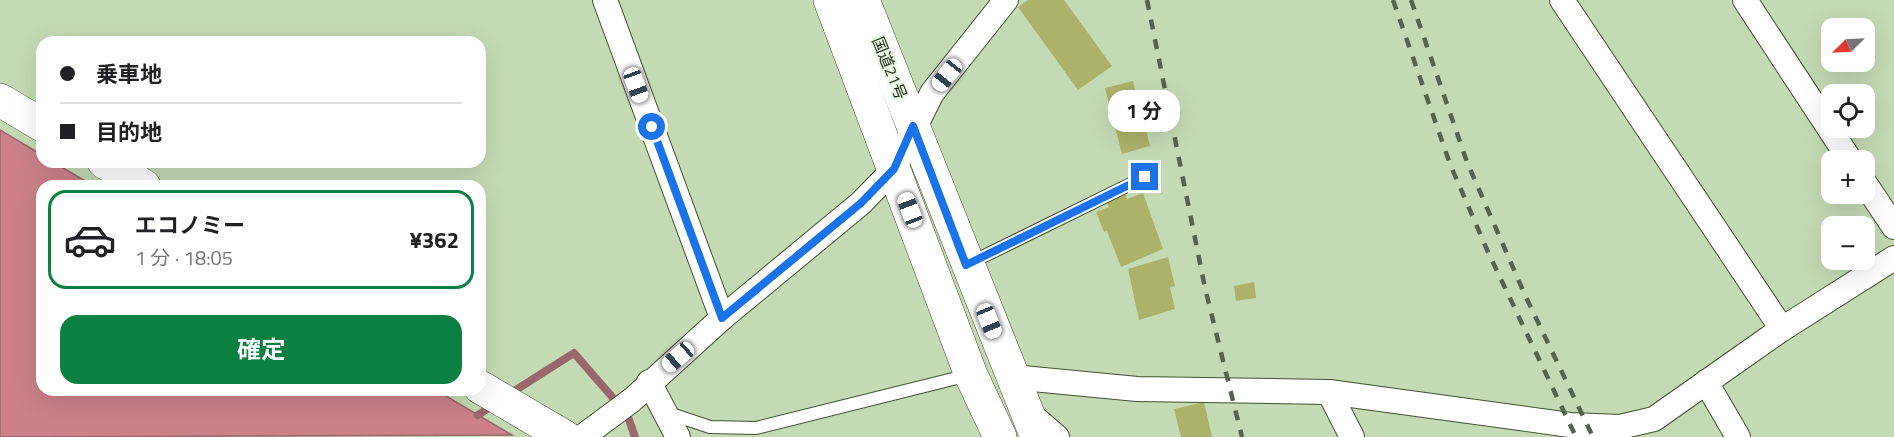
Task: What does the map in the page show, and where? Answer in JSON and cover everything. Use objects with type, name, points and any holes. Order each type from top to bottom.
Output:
[{"type":"main road","name":"国道21号","points":[[830,0],[971,375],[998,435]]},
{"type":"main road","name":"国道21号","points":[[863,0],[966,265],[1032,424]]},
{"type":"main road","points":[[0,100],[36,121]]},
{"type":"main road","points":[[114,168],[134,180]]},
{"type":"main road","points":[[486,390],[565,437]]},
{"type":"street","points":[[605,0],[722,318]]},
{"type":"street","points":[[591,431],[632,400],[649,382],[722,318],[861,203],[894,169],[913,126],[932,93],[1006,0]]},
{"type":"street","points":[[1562,0],[1782,329]]},
{"type":"street","points":[[1745,0],[1844,150]]},
{"type":"street","points":[[1875,198],[1894,227]]},
{"type":"street","points":[[1012,377],[1137,389],[1329,392],[1579,426],[1620,427],[1654,419],[1782,329],[1894,258]]},
{"type":"street","points":[[649,382],[678,437]]},
{"type":"street","points":[[1706,382],[1738,437]]},
{"type":"street","points":[[1329,392],[1352,437]]},
{"type":"street","points":[[1032,424],[1057,437]]},
{"type":"lane","points":[[966,265],[1145,177]]},
{"type":"lane","points":[[666,413],[710,427],[756,428],[971,375]]},
{"type":"shaded area","points":[[0,130],[36,151],[36,168],[63,168],[84,180],[36,180],[36,396],[446,396],[512,435],[0,437]]},
{"type":"building","points":[[1028,0],[1064,0],[1112,66],[1078,90],[1018,7]]},
{"type":"building","points":[[1133,81],[1150,146],[1122,154],[1105,88]]},
{"type":"building","points":[[1125,193],[1127,199],[1143,193],[1163,249],[1121,267],[1107,231],[1104,232],[1096,212],[1109,207],[1106,201]]},
{"type":"building","points":[[1168,257],[1175,286],[1170,287],[1175,309],[1139,320],[1128,269]]},
{"type":"building","points":[[1254,282],[1256,298],[1236,301],[1234,286]]},
{"type":"building","points":[[1204,402],[1212,437],[1181,437],[1174,409]]},
{"type":"waterway","points":[[508,395],[574,353],[627,414],[635,437]]},
{"type":"waterway","points":[[478,415],[495,404]]},
{"type":"railway","points":[[1147,0],[1205,288],[1242,437]]},
{"type":"railway","points":[[1393,0],[1450,164],[1488,252],[1576,437]]},
{"type":"railway","points":[[1411,0],[1467,162],[1525,295],[1593,437]]},
{"type":"route","points":[[652,127],[722,318],[861,203],[894,169],[913,126],[966,265],[1145,177]]}]
